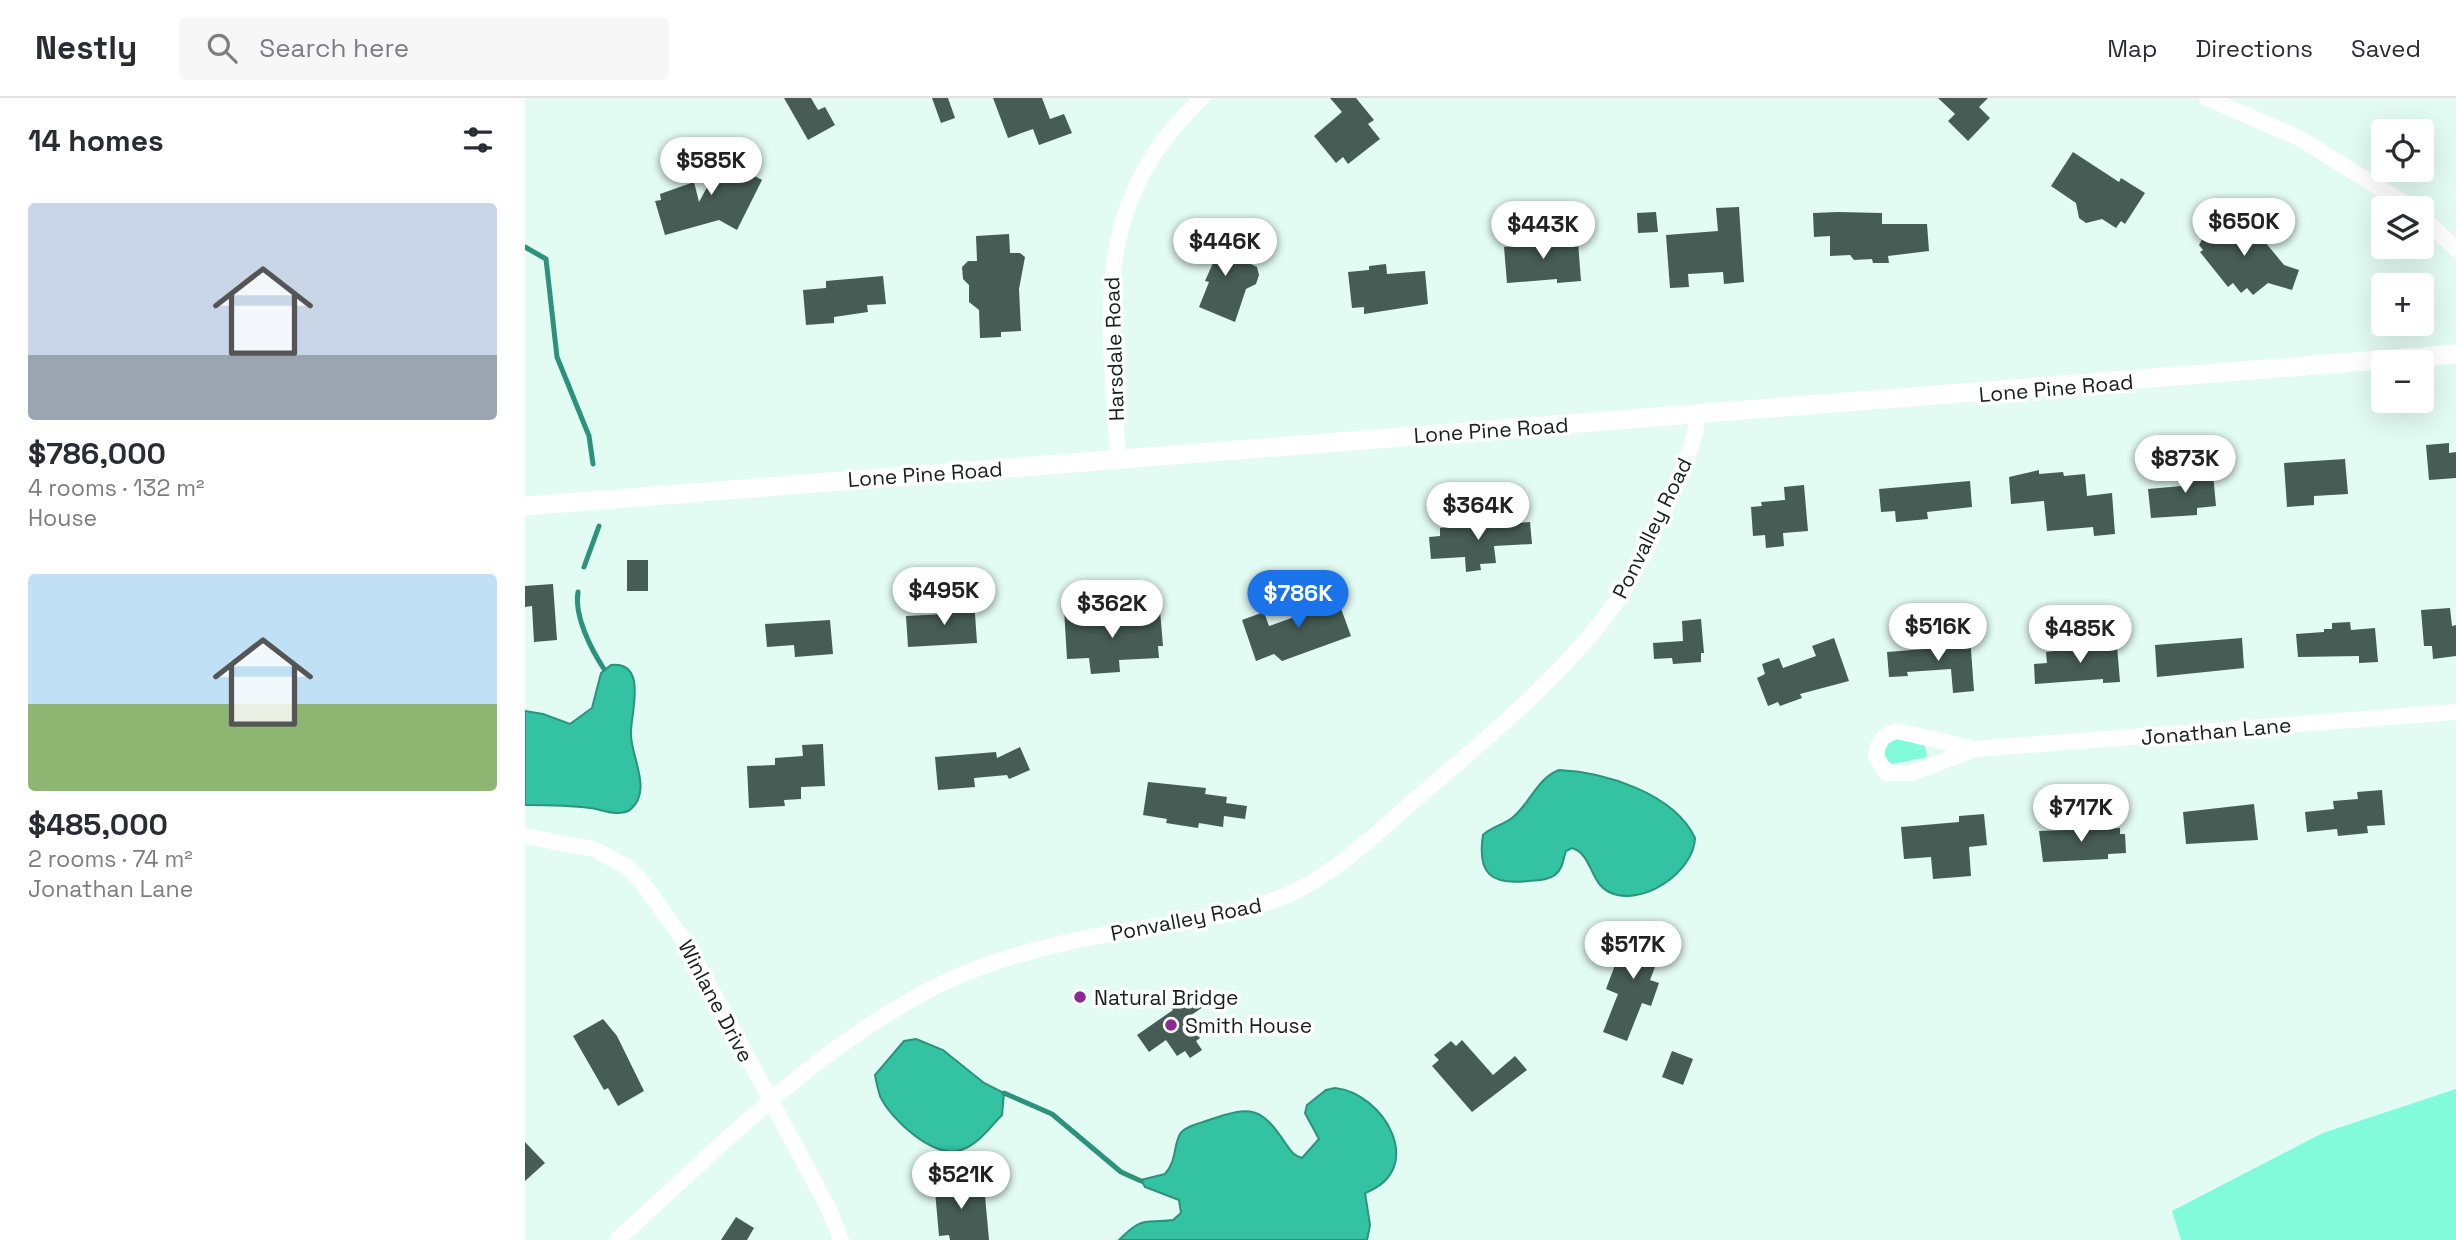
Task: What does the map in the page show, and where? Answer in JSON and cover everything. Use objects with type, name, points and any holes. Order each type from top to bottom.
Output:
[{"type":"street","name":"Harsdale Road","points":[[1118,459],[1109,307],[1114,250],[1124,209],[1142,176],[1163,140],[1202,98]]},
{"type":"street","points":[[2207,98],[2299,138],[2393,196]]},
{"type":"street","points":[[2434,228],[2456,249]]},
{"type":"street","name":"Lone Pine Road","points":[[525,506],[2456,354]]},
{"type":"street","name":"Ponvalley Road","points":[[617,1240],[770,1101],[873,1022],[940,985],[985,966],[1061,943],[1245,910],[1292,893],[1323,876],[1464,757],[1591,635],[1613,606],[1653,536],[1690,454],[1698,415]]},
{"type":"street","name":"Jonathan Lane","points":[[1975,749],[1898,731],[1887,733],[1881,738],[1876,756],[1881,769],[1886,773],[1902,775],[1975,749],[2456,712]]},
{"type":"street","name":"Winlane Drive","points":[[525,836],[594,849],[627,867],[641,881],[689,948],[829,1209],[841,1240]]},
{"type":"shaded area","points":[[611,665],[623,666],[634,681],[631,736],[640,784],[637,802],[630,810],[618,813],[574,806],[525,805],[525,711],[543,714],[570,724],[592,708],[601,673]]},
{"type":"shaded area","points":[[1897,739],[1925,746],[1927,757],[1892,764],[1884,757],[1885,751],[1888,743]]},
{"type":"shaded area","points":[[1559,770],[1596,775],[1655,797],[1685,822],[1695,838],[1686,863],[1664,884],[1636,895],[1622,896],[1603,888],[1584,856],[1572,848],[1566,851],[1558,873],[1549,878],[1515,882],[1489,874],[1482,859],[1483,835],[1512,818],[1539,785]]},
{"type":"shaded area","points":[[916,1039],[943,1050],[984,1083],[1004,1093],[1002,1115],[967,1148],[950,1151],[926,1143],[893,1116],[880,1096],[875,1075],[904,1041]]},
{"type":"shaded area","points":[[1335,1088],[1353,1093],[1369,1103],[1383,1117],[1392,1133],[1396,1151],[1394,1167],[1384,1182],[1365,1193],[1370,1225],[1367,1240],[1119,1240],[1139,1224],[1173,1220],[1181,1213],[1179,1200],[1145,1187],[1141,1180],[1165,1174],[1171,1164],[1180,1134],[1186,1129],[1236,1112],[1254,1112],[1262,1116],[1293,1153],[1302,1158],[1319,1139],[1305,1113],[1307,1105],[1326,1090]]},
{"type":"shaded area","points":[[2456,1089],[2456,1240],[2181,1240],[2172,1211],[2323,1133]]},
{"type":"building","points":[[784,98],[811,98],[818,110],[825,107],[835,125],[808,140]]},
{"type":"building","points":[[932,98],[948,98],[955,118],[941,123]]},
{"type":"building","points":[[993,98],[1042,98],[1050,119],[1064,114],[1072,133],[1039,145],[1033,129],[1008,138]]},
{"type":"building","points":[[1330,98],[1356,98],[1374,120],[1368,124],[1380,139],[1348,164],[1343,157],[1336,163],[1314,136],[1342,112]]},
{"type":"building","points":[[1938,98],[1988,98],[1979,107],[1990,118],[1968,141],[1948,121],[1955,114]]},
{"type":"building","points":[[723,141],[741,152],[734,165],[762,180],[737,230],[719,220],[665,235],[655,201],[661,200],[660,194],[694,182],[699,202],[722,160],[715,156]]},
{"type":"building","points":[[2073,152],[2119,182],[2121,178],[2145,193],[2125,224],[2121,221],[2116,228],[2102,219],[2086,223],[2079,218],[2076,203],[2051,186]]},
{"type":"building","points":[[1739,207],[1744,282],[1724,284],[1723,272],[1688,274],[1689,287],[1670,288],[1666,235],[1718,231],[1716,208]]},
{"type":"building","points":[[1656,212],[1658,232],[1638,233],[1637,213]]},
{"type":"building","points":[[1813,213],[1882,213],[1882,224],[1927,224],[1929,251],[1888,256],[1889,263],[1873,263],[1872,259],[1854,260],[1850,255],[1830,256],[1830,236],[1814,237]]},
{"type":"building","points":[[2226,218],[2227,223],[2236,220],[2241,227],[2245,223],[2253,233],[2256,231],[2284,265],[2299,270],[2292,290],[2268,283],[2253,295],[2247,288],[2241,293],[2233,283],[2228,287],[2200,252],[2203,250],[2199,245],[2213,220]]},
{"type":"building","points":[[1009,234],[1010,253],[1020,253],[1025,257],[1019,289],[1021,331],[1001,332],[1001,337],[980,338],[979,310],[969,302],[969,285],[963,279],[962,267],[968,261],[977,261],[976,236]]},
{"type":"building","points":[[1204,234],[1242,250],[1238,258],[1257,267],[1259,275],[1256,284],[1246,289],[1235,322],[1199,307],[1209,282],[1205,281],[1213,263],[1195,255]]},
{"type":"building","points":[[1540,234],[1550,244],[1578,242],[1581,281],[1557,283],[1557,279],[1507,283],[1504,247],[1527,242],[1533,235]]},
{"type":"building","points":[[1386,264],[1387,274],[1425,271],[1428,304],[1364,314],[1364,307],[1352,308],[1348,272],[1369,270],[1369,266]]},
{"type":"building","points":[[883,276],[886,304],[867,305],[868,312],[834,317],[834,323],[806,325],[803,290],[826,288],[826,281]]},
{"type":"building","points":[[2449,443],[2449,453],[2456,452],[2456,478],[2429,480],[2426,445]]},
{"type":"building","points":[[2345,459],[2348,494],[2314,496],[2314,505],[2287,507],[2284,463]]},
{"type":"building","points":[[2212,463],[2216,506],[2197,508],[2197,515],[2151,518],[2148,489],[2182,486],[2182,482],[2192,481],[2191,464]]},
{"type":"building","points":[[2039,470],[2039,474],[2085,474],[2087,496],[2112,493],[2115,534],[2094,536],[2093,527],[2047,531],[2044,501],[2011,504],[2009,477]]},
{"type":"building","points":[[1970,481],[1972,507],[1927,512],[1928,519],[1896,522],[1895,511],[1881,512],[1879,489]]},
{"type":"building","points":[[1804,485],[1808,531],[1783,533],[1784,546],[1766,548],[1765,535],[1753,536],[1751,507],[1762,506],[1761,502],[1785,500],[1784,487]]},
{"type":"building","points":[[1493,520],[1493,525],[1530,522],[1532,544],[1494,546],[1496,563],[1480,564],[1481,570],[1466,572],[1465,557],[1431,559],[1429,537],[1440,536],[1440,528]]},
{"type":"building","points":[[627,560],[648,560],[648,591],[627,591]]},
{"type":"building","points":[[553,584],[557,640],[534,642],[532,606],[525,607],[525,586]]},
{"type":"building","points":[[1335,592],[1351,636],[1282,661],[1274,654],[1256,661],[1242,620],[1264,612],[1269,626],[1300,615],[1296,606]]},
{"type":"building","points":[[974,599],[977,643],[908,647],[906,616],[946,614],[946,607],[954,607],[953,600]]},
{"type":"building","points":[[1086,607],[1087,626],[1139,623],[1138,611],[1160,610],[1163,646],[1158,646],[1159,658],[1119,660],[1120,672],[1091,674],[1089,658],[1067,659],[1064,609]]},
{"type":"building","points":[[2450,608],[2452,626],[2456,625],[2456,656],[2433,659],[2432,646],[2424,646],[2421,610]]},
{"type":"building","points":[[1701,619],[1704,653],[1701,653],[1701,662],[1673,664],[1672,658],[1654,659],[1653,643],[1683,641],[1682,621]]},
{"type":"building","points":[[830,620],[833,654],[795,657],[794,645],[767,647],[765,624]]},
{"type":"building","points":[[2350,622],[2351,630],[2375,628],[2378,662],[2359,663],[2359,656],[2298,657],[2296,634],[2324,632],[2324,629],[2332,629],[2332,623]]},
{"type":"building","points":[[1970,636],[1974,691],[1953,693],[1951,669],[1907,672],[1908,676],[1889,677],[1887,652],[1949,647],[1949,638]]},
{"type":"building","points":[[1834,638],[1849,681],[1800,694],[1802,698],[1780,706],[1778,702],[1768,706],[1757,678],[1765,674],[1762,664],[1779,658],[1783,668],[1816,656],[1812,646]]},
{"type":"building","points":[[2242,638],[2244,668],[2157,677],[2155,645]]},
{"type":"building","points":[[2103,644],[2103,647],[2117,646],[2120,682],[2103,683],[2103,679],[2035,684],[2034,664],[2047,663],[2046,652]]},
{"type":"building","points":[[823,744],[825,786],[801,787],[801,799],[784,800],[785,806],[749,808],[747,766],[775,765],[775,758],[803,756],[802,745]]},
{"type":"building","points":[[1020,747],[1030,770],[1009,779],[1007,775],[974,778],[975,787],[938,790],[935,757],[996,752],[997,758]]},
{"type":"building","points":[[1148,782],[1206,788],[1205,794],[1227,797],[1226,803],[1247,806],[1245,819],[1224,816],[1223,827],[1199,823],[1198,828],[1166,823],[1167,819],[1143,815]]},
{"type":"building","points":[[2382,790],[2385,825],[2367,826],[2368,833],[2338,836],[2337,829],[2307,832],[2305,812],[2334,809],[2333,801],[2358,799],[2357,792]]},
{"type":"building","points":[[2254,804],[2258,840],[2186,844],[2183,812]]},
{"type":"building","points":[[1984,814],[1987,845],[1969,847],[1971,876],[1933,879],[1931,857],[1904,859],[1901,827],[1959,822],[1959,816]]},
{"type":"building","points":[[2120,828],[2120,834],[2125,834],[2126,853],[2108,854],[2108,859],[2043,862],[2039,831]]},
{"type":"building","points":[[1629,928],[1665,941],[1650,980],[1659,983],[1651,1006],[1642,1003],[1627,1041],[1603,1032],[1618,994],[1606,989]]},
{"type":"building","name":"Smith House","points":[[1192,992],[1203,1007],[1187,1018],[1200,1038],[1196,1041],[1202,1050],[1190,1058],[1185,1051],[1177,1056],[1166,1040],[1149,1052],[1137,1035],[1173,1010],[1170,1006]]},
{"type":"building","points":[[603,1019],[617,1036],[644,1091],[618,1106],[608,1088],[604,1090],[573,1036]]},
{"type":"building","points":[[1462,1040],[1493,1075],[1515,1056],[1527,1070],[1472,1112],[1432,1066],[1439,1060],[1434,1055],[1451,1041],[1456,1046]]},
{"type":"building","points":[[1672,1051],[1693,1059],[1683,1085],[1662,1077]]},
{"type":"building","points":[[525,1142],[545,1163],[525,1181]]},
{"type":"building","points":[[965,1176],[967,1188],[979,1187],[980,1197],[985,1196],[989,1240],[950,1240],[949,1235],[939,1236],[935,1191],[942,1190],[941,1178]]},
{"type":"building","points":[[736,1217],[754,1228],[747,1240],[721,1240]]},
{"type":"waterway","points":[[525,247],[546,259],[557,357],[589,436],[593,464]]},
{"type":"waterway","points":[[584,567],[599,526]]},
{"type":"waterway","points":[[578,592],[581,622],[604,669]]},
{"type":"waterway","points":[[1004,1093],[1052,1114],[1121,1172],[1141,1181]]},
{"type":"place","name":"Natural Bridge","points":[[1080,997]]},
{"type":"place","name":"Smith House","points":[[1171,1025]]}]
